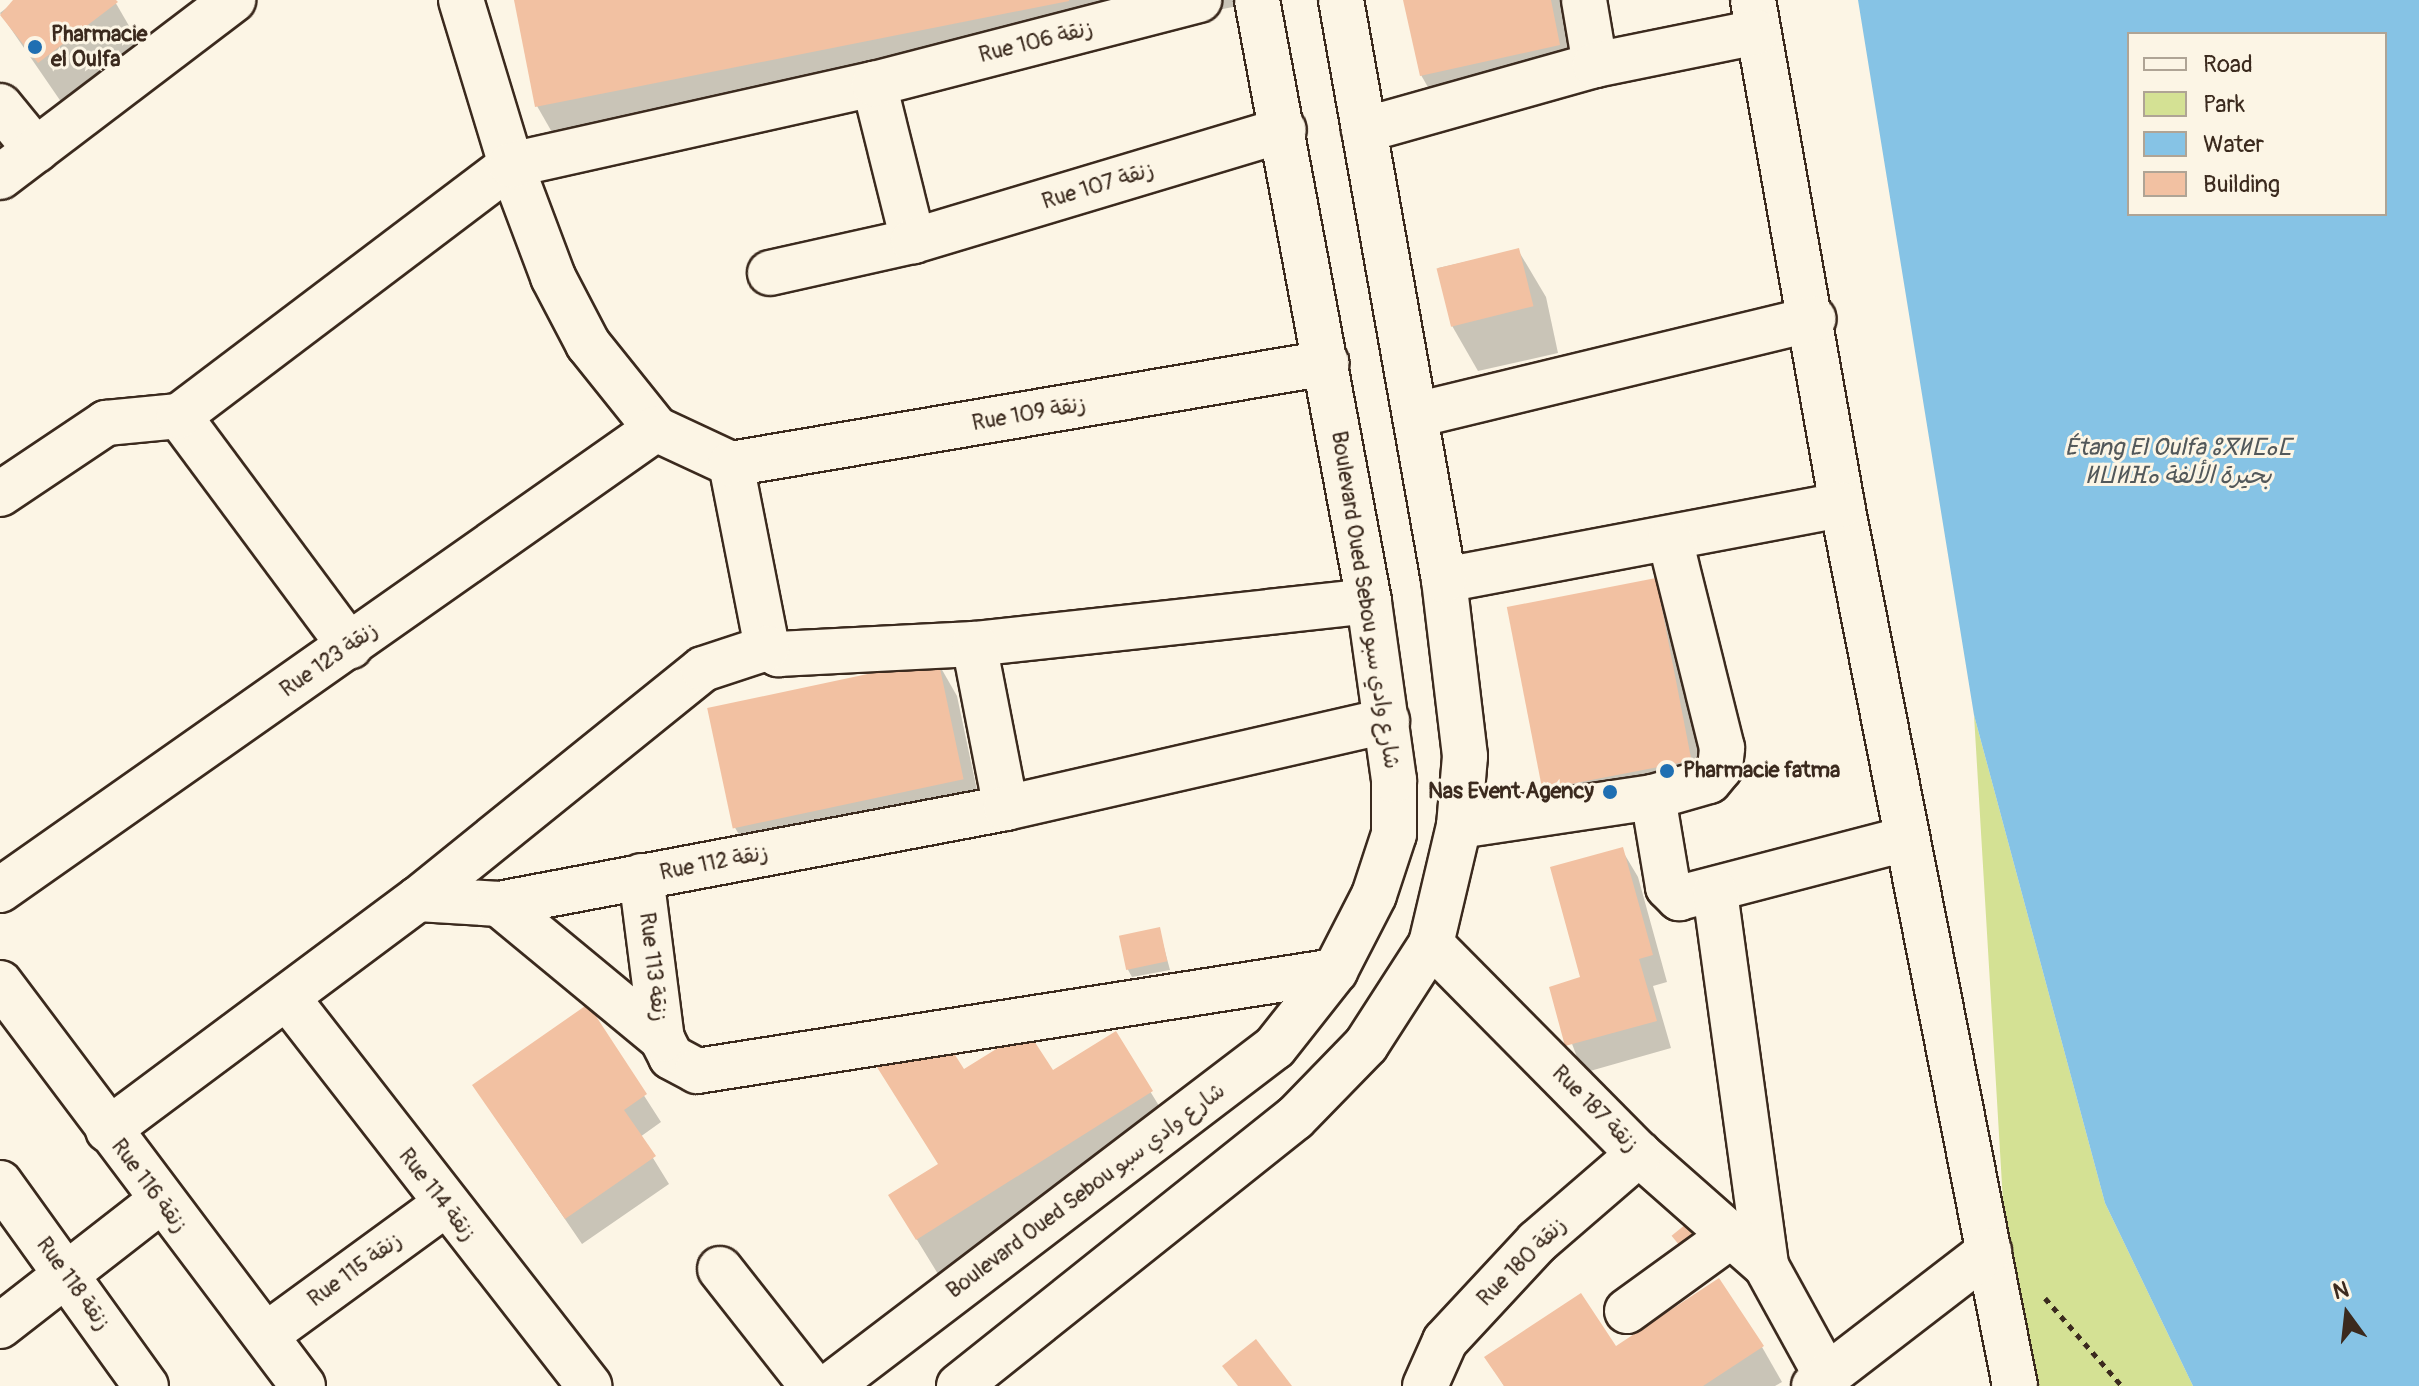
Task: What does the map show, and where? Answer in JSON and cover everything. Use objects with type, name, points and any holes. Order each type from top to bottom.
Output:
[{"type":"street","points":[[0,177],[233,0]]},
{"type":"street","points":[[461,0],[511,165],[553,277],[588,344],[656,429],[731,464],[767,648]]},
{"type":"street","name":"Rue 106 زنقة","points":[[511,165],[874,84],[1199,0]]},
{"type":"street","name":"Boulevard Oued Sebou شارع وادي سبو","points":[[830,1386],[1275,1047],[1335,971],[1374,895],[1394,834],[1387,721],[1369,601],[1284,130],[1257,0]]},
{"type":"street","points":[[959,1386],[1295,1118],[1366,1045],[1431,944],[1459,826],[1465,756],[1444,580],[1341,0]]},
{"type":"street","points":[[1584,0],[1595,65]]},
{"type":"street","points":[[1364,130],[1755,16],[1814,319],[1842,505],[2015,1386]]},
{"type":"street","points":[[874,84],[913,241]]},
{"type":"street","points":[[0,106],[36,150]]},
{"type":"street","name":"Rue 107 زنقة","points":[[770,273],[913,241],[1284,130]]},
{"type":"street","points":[[0,494],[106,423],[179,416],[511,165]]},
{"type":"street","points":[[1416,415],[1814,319]]},
{"type":"street","name":"Rue 109 زنقة","points":[[731,464],[1326,363]]},
{"type":"street","points":[[179,416],[350,646]]},
{"type":"street","name":"Rue 123 زنقة","points":[[0,890],[656,429]]},
{"type":"street","points":[[1444,580],[1670,540],[1842,505]]},
{"type":"street","points":[[1459,826],[1653,797],[1709,781],[1722,748],[1670,540]]},
{"type":"street","points":[[108,1130],[289,1000],[703,669],[767,648],[778,654],[974,644],[1369,601]]},
{"type":"street","points":[[974,644],[1006,808]]},
{"type":"street","name":"Rue 112 زنقة","points":[[418,899],[499,904],[1006,808],[1387,721]]},
{"type":"street","points":[[1653,797],[1671,895],[1715,892],[1906,839]]},
{"type":"street","name":"Rue 113 زنقة","points":[[641,876],[667,1048]]},
{"type":"street","points":[[1715,892],[1766,1266],[1820,1380],[1989,1251]]},
{"type":"street","points":[[499,904],[697,1071],[1335,971]]},
{"type":"street","name":"Rue 187 زنقة","points":[[1431,944],[1639,1154],[1766,1266]]},
{"type":"street","name":"Rue 116 زنقة","points":[[0,983],[159,1202],[303,1386]]},
{"type":"street","name":"Rue 114 زنقة","points":[[289,1000],[444,1205],[589,1386]]},
{"type":"street","name":"Rue 180 زنقة","points":[[1425,1386],[1445,1341],[1537,1242],[1639,1154]]},
{"type":"street","name":"Rue 118 زنقة","points":[[0,1183],[146,1386]]},
{"type":"street","points":[[0,1326],[159,1202]]},
{"type":"street","name":"Rue 115 زنقة","points":[[266,1335],[444,1205]]},
{"type":"street","points":[[1627,1311],[1732,1235]]},
{"type":"street","points":[[720,1269],[812,1386]]},
{"type":"path","points":[[2038,1291],[2122,1386]]},
{"type":"green space","points":[[1974,715],[2105,1203],[2193,1386],[2014,1386]]},
{"type":"water","name":"Étang El Oulfa ⵓⴳⵍⵎⴰⵎ ⵍⵡⵍⴼⴰ بحيرة الألفة","points":[[1858,0],[2419,0],[2419,1386],[2193,1386],[2105,1203],[1974,715]]},
{"type":"building","points":[[13,0],[118,2],[38,63],[0,15]]},
{"type":"building","points":[[514,0],[1069,0],[1069,1],[535,107]]},
{"type":"building","points":[[1403,0],[1551,0],[1560,45],[1420,76]]},
{"type":"building","points":[[1519,248],[1534,306],[1451,327],[1437,269]]},
{"type":"building","points":[[1656,578],[1691,761],[1542,790],[1507,607]]},
{"type":"building","points":[[938,659],[964,779],[733,828],[707,708]]},
{"type":"building","points":[[1623,847],[1653,955],[1639,959],[1657,1021],[1565,1046],[1549,987],[1580,977],[1550,867]]},
{"type":"building","points":[[1160,927],[1167,961],[1126,970],[1119,936]]},
{"type":"building","points":[[588,1004],[647,1094],[624,1110],[656,1156],[565,1219],[472,1085]]},
{"type":"building","points":[[1027,1030],[1053,1070],[1116,1031],[1153,1091],[916,1240],[888,1195],[938,1164],[875,1064],[948,1044],[964,1069]]},
{"type":"building","points":[[1691,1220],[1705,1237],[1685,1253],[1672,1236]]},
{"type":"building","points":[[1719,1278],[1764,1346],[1703,1386],[1504,1386],[1484,1357],[1581,1293],[1616,1346]]},
{"type":"building","points":[[1256,1339],[1292,1386],[1238,1386],[1222,1366]]},
{"type":"place","name":"Pharmacie el Oulfa","points":[[35,47]]},
{"type":"place","name":"Pharmacie fatma","points":[[1667,771]]},
{"type":"place","name":"Nas Event Agency","points":[[1610,792]]}]
